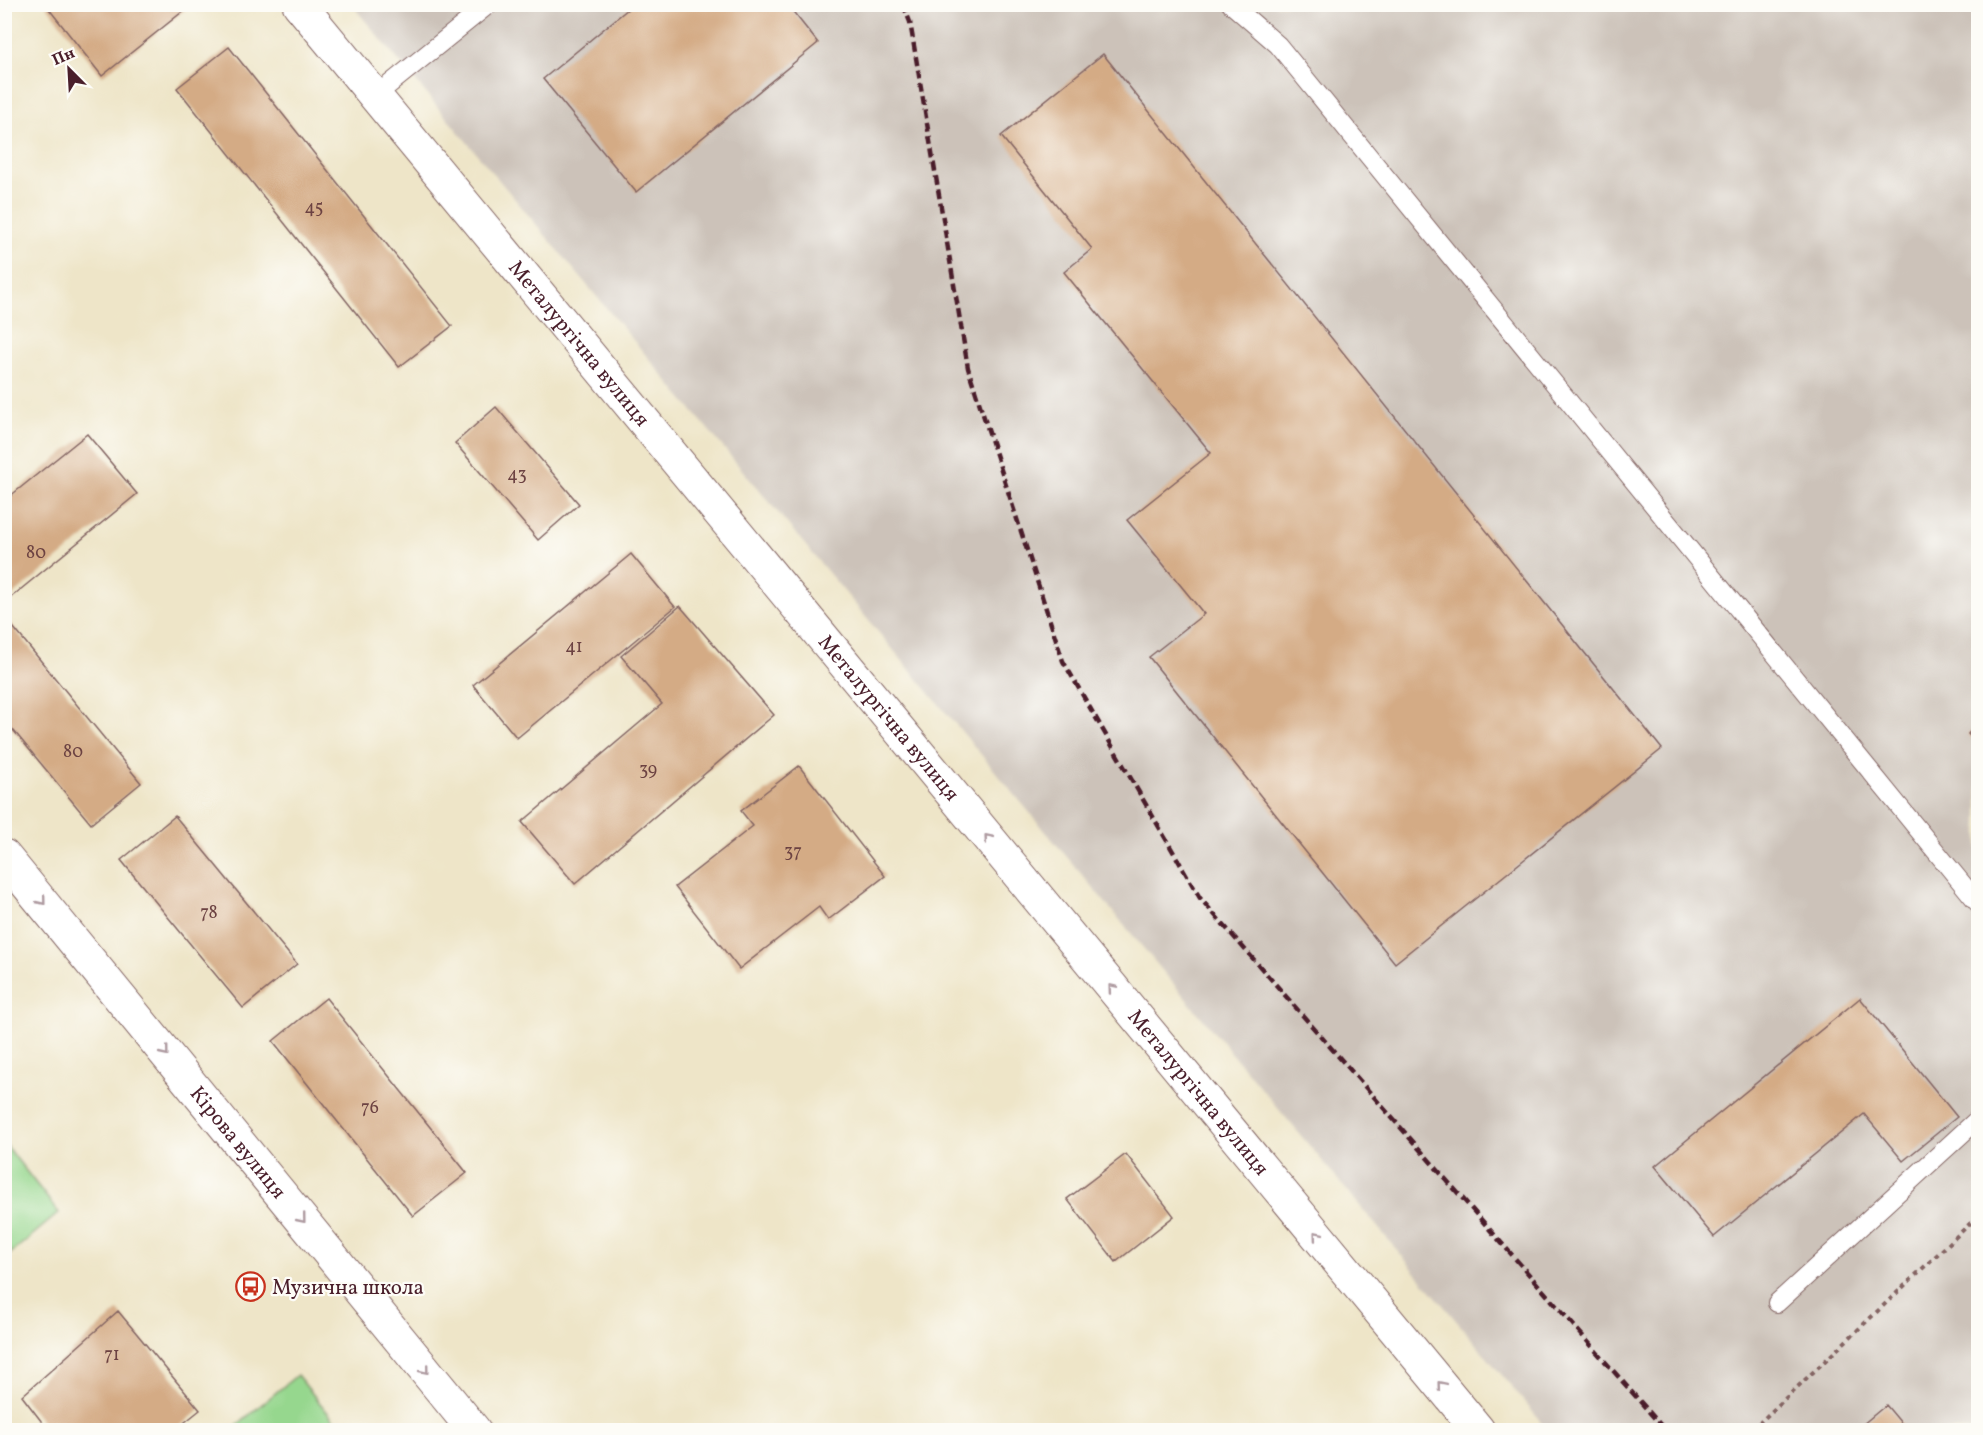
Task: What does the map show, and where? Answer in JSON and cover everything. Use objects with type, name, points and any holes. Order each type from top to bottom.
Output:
[{"type":"street","name":"Металургічна вулиця","points":[[299,4],[1478,1431]]},
{"type":"street","name":"Кірова вулиця","points":[[4,856],[474,1431]]},
{"type":"lane","points":[[375,96],[489,4]]},
{"type":"lane","points":[[1231,4],[1278,45],[1978,903]]},
{"type":"lane","points":[[1777,1303],[1978,1119]]},
{"type":"path","points":[[1752,1431],[1978,1216]]},
{"type":"shaded area","points":[[352,5],[1978,5],[1978,1430],[1548,1430]]},
{"type":"green space","points":[[5,1144],[59,1213],[4,1258]]},
{"type":"green space","points":[[297,1375],[342,1430],[231,1430]]},
{"type":"building","points":[[45,4],[192,4],[102,76]]},
{"type":"building","points":[[634,4],[787,4],[818,43],[636,192],[543,79]]},
{"type":"building","points":[[229,47],[452,326],[399,367],[177,88]]},
{"type":"building","points":[[1103,54],[1662,749],[1395,963],[1149,657],[1204,614],[1127,520],[1211,453],[1064,272],[1092,249],[1001,136]]},
{"type":"building","points":[[496,407],[579,504],[538,540],[455,443]]},
{"type":"building","points":[[87,434],[137,494],[4,603],[4,501]]},
{"type":"building","points":[[631,554],[675,607],[517,738],[473,685]]},
{"type":"building","points":[[680,606],[774,715],[575,884],[522,822],[662,704],[621,656]]},
{"type":"building","points":[[4,616],[141,783],[91,824],[4,719]]},
{"type":"building","points":[[1978,723],[1978,744],[1968,734]]},
{"type":"building","points":[[799,766],[885,876],[828,920],[819,907],[739,969],[675,887],[753,826],[741,811]]},
{"type":"building","points":[[175,816],[297,964],[243,1008],[121,860]]},
{"type":"building","points":[[326,998],[467,1173],[413,1216],[273,1041]]},
{"type":"building","points":[[1860,998],[1957,1117],[1903,1161],[1864,1114],[1714,1237],[1655,1166]]},
{"type":"building","points":[[1126,1154],[1174,1216],[1116,1262],[1067,1199]]},
{"type":"building","points":[[118,1311],[200,1410],[175,1430],[48,1430],[22,1396]]},
{"type":"building","points":[[1886,1405],[1907,1430],[1856,1430]]},
{"type":"railway","points":[[903,4],[910,22],[968,368],[1063,661],[1200,898],[1665,1430]]},
{"type":"place","name":"Музична школа","points":[[251,1287]]}]
